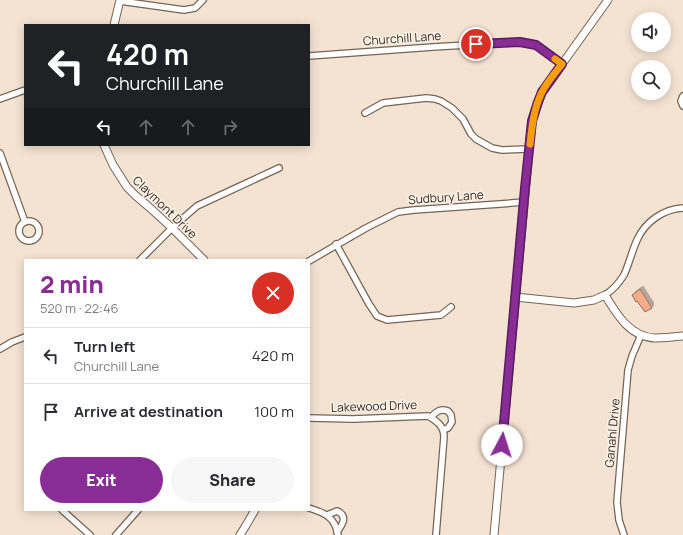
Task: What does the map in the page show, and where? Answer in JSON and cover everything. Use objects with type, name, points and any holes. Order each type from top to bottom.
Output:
[{"type":"street","points":[[114,24],[120,0],[184,10],[195,8],[203,0]]},
{"type":"street","points":[[494,535],[532,121],[542,92],[608,0]]},
{"type":"street","name":"Churchill Lane","points":[[310,56],[433,46],[520,42],[536,45],[562,64]]},
{"type":"street","points":[[0,99],[24,90]]},
{"type":"street","points":[[683,96],[681,101],[683,106]]},
{"type":"street","points":[[365,113],[383,103],[426,98],[435,99],[452,108],[463,119],[476,139],[492,148],[502,150],[529,149]]},
{"type":"street","name":"Claymont Drive","points":[[104,146],[113,165],[127,187],[203,259]]},
{"type":"street","points":[[0,153],[25,222]]},
{"type":"street","points":[[141,259],[172,228],[197,206],[279,168]]},
{"type":"street","name":"Sudbury Lane","points":[[310,260],[336,244],[398,212],[524,202]]},
{"type":"street","points":[[515,297],[574,303],[594,300],[605,296],[612,291],[624,274],[642,230],[657,216],[675,209],[683,208]]},
{"type":"street","points":[[336,244],[377,316],[387,320],[441,315],[451,307]]},
{"type":"street","points":[[605,296],[615,312],[632,331],[654,338],[683,336]]},
{"type":"street","name":"Ganahl Drive","points":[[624,535],[619,520],[617,502],[628,370],[641,335]]},
{"type":"street","points":[[0,349],[24,337]]},
{"type":"street","points":[[430,417],[438,410],[444,409],[451,415],[452,422],[448,428],[443,430],[444,437],[436,535]]},
{"type":"street","name":"Lakewood Drive","points":[[310,418],[353,419],[428,416],[438,422],[443,430]]},
{"type":"street","points":[[310,508],[327,515],[336,527],[337,533]]},
{"type":"street","points":[[63,511],[90,535]]},
{"type":"street","points":[[116,535],[137,511]]},
{"type":"street","points":[[240,535],[246,528],[254,511]]},
{"type":"street","points":[[327,515],[337,511],[344,517],[337,533]]},
{"type":"building","points":[[640,289],[652,308],[645,312],[632,295]]},
{"type":"slow traffic","points":[[530,144],[532,121],[538,102],[542,92],[562,64],[555,59]]},
{"type":"route","points":[[476,44],[520,42],[536,45],[562,64],[542,92],[532,121],[502,445]]}]
